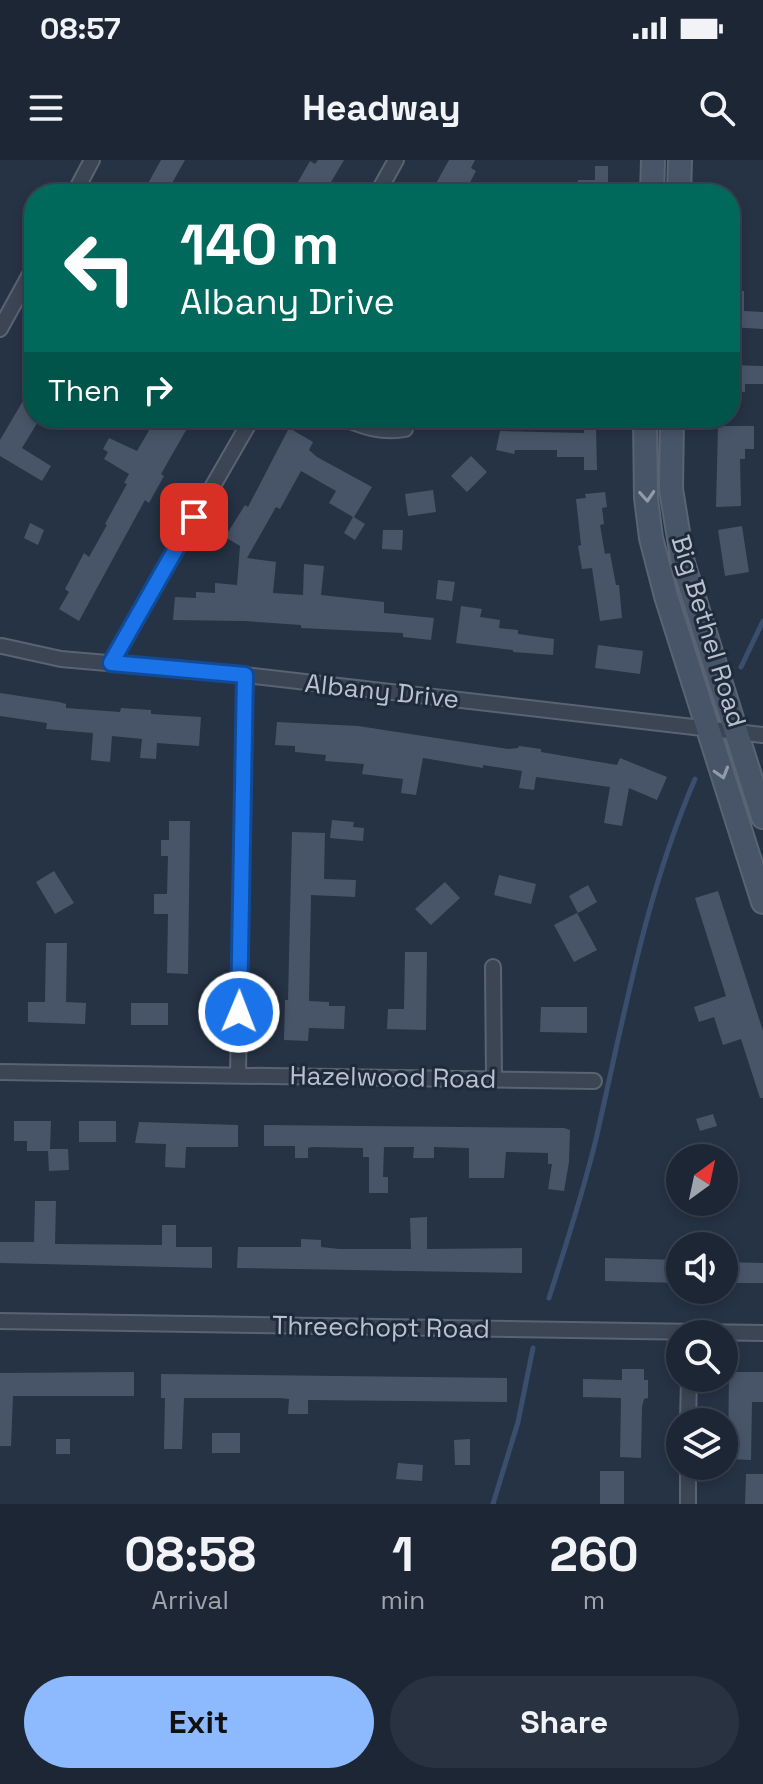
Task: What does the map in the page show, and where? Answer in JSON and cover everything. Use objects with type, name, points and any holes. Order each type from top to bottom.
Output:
[{"type":"main road","points":[[652,184],[653,160]]},
{"type":"main road","points":[[679,184],[680,160]]},
{"type":"main road","name":"Big Bethel Road","points":[[645,428],[646,498],[651,538],[666,596],[763,902]]},
{"type":"main road","name":"Big Bethel Road","points":[[672,428],[671,489],[677,537],[690,590],[763,817]]},
{"type":"street","points":[[79,184],[92,160]]},
{"type":"street","points":[[383,184],[396,160]]},
{"type":"street","points":[[0,329],[24,285]]},
{"type":"street","points":[[111,663],[246,428]]},
{"type":"street","points":[[371,428],[384,431],[405,429]]},
{"type":"street","name":"Albany Drive","points":[[2,646],[61,659],[245,675],[763,735]]},
{"type":"street","points":[[238,1074],[245,675]]},
{"type":"street","points":[[493,967],[494,1079]]},
{"type":"street","name":"Hazelwood Road","points":[[0,1072],[594,1081]]},
{"type":"street","name":"Threechopt Road","points":[[0,1321],[666,1333]]},
{"type":"street","name":"Threechopt Road","points":[[738,1333],[763,1333]]},
{"type":"street","points":[[688,1480],[688,1504]]},
{"type":"building","points":[[161,160],[185,160],[172,184],[148,184]]},
{"type":"building","points":[[318,160],[344,160],[330,184],[297,184],[310,161],[315,164]]},
{"type":"building","points":[[449,160],[475,160],[471,168],[476,171],[469,184],[436,184]]},
{"type":"building","points":[[595,166],[608,166],[608,184],[578,184],[578,180],[595,180]]},
{"type":"building","points":[[740,291],[744,291],[744,311],[763,312],[763,329],[740,328]]},
{"type":"building","points":[[740,365],[763,366],[763,384],[745,384],[745,392],[740,392]]},
{"type":"building","points":[[24,399],[24,428],[34,428],[22,448],[51,466],[42,481],[0,456],[0,440]]},
{"type":"building","points":[[754,426],[754,449],[745,449],[745,459],[740,459],[741,506],[716,507],[718,428]]},
{"type":"building","points":[[150,428],[187,428],[161,474],[164,476],[149,503],[145,500],[79,621],[59,609],[69,592],[65,589],[84,553],[89,557],[107,525],[129,474],[104,459],[108,452],[103,449],[109,438],[137,451]]},
{"type":"building","points":[[289,428],[313,442],[309,450],[317,457],[372,487],[354,517],[365,524],[355,540],[344,533],[353,517],[329,503],[336,491],[301,471],[247,558],[276,562],[273,593],[303,595],[304,564],[324,566],[321,595],[384,602],[384,613],[434,618],[431,640],[403,637],[403,633],[301,628],[301,625],[173,620],[175,597],[196,598],[196,592],[215,593],[215,583],[237,585],[240,546],[225,537],[245,505],[248,507]]},
{"type":"building","points":[[584,429],[596,429],[597,470],[584,470],[584,457],[557,457],[557,450],[515,450],[514,454],[496,450],[500,431],[584,433]]},
{"type":"building","points":[[471,456],[487,472],[467,492],[451,476]]},
{"type":"building","points":[[433,490],[436,512],[408,516],[405,494]]},
{"type":"building","points":[[605,492],[607,507],[602,508],[604,524],[600,525],[605,554],[610,553],[616,585],[619,585],[622,618],[600,621],[592,568],[582,569],[576,499],[586,498],[585,494]]},
{"type":"building","points":[[30,523],[44,530],[38,545],[24,538]]},
{"type":"building","points":[[742,526],[749,572],[725,576],[718,530]]},
{"type":"building","points":[[383,530],[403,530],[402,550],[382,549]]},
{"type":"building","points":[[438,580],[455,582],[452,601],[436,599]]},
{"type":"building","points":[[461,606],[482,609],[480,617],[500,620],[499,628],[554,639],[553,655],[456,643]]},
{"type":"building","points":[[598,645],[643,651],[640,674],[595,668]]},
{"type":"building","points":[[0,693],[59,702],[66,704],[66,708],[120,712],[121,708],[151,710],[151,714],[201,717],[199,746],[157,743],[156,759],[140,758],[142,739],[112,736],[110,762],[91,760],[93,733],[46,729],[47,723],[0,716]]},
{"type":"building","points":[[277,722],[358,726],[508,749],[519,746],[617,765],[620,758],[667,777],[657,800],[629,788],[622,826],[604,823],[610,787],[536,777],[534,790],[519,788],[522,771],[423,758],[416,795],[401,793],[403,779],[362,774],[364,764],[325,761],[326,755],[295,752],[295,746],[275,745]]},
{"type":"building","points":[[332,820],[354,822],[353,827],[364,828],[363,841],[330,838]]},
{"type":"building","points":[[169,821],[190,821],[188,974],[167,973],[168,914],[154,914],[154,894],[167,894],[168,856],[161,856],[161,840],[169,840]]},
{"type":"building","points":[[292,832],[325,833],[324,879],[356,880],[355,897],[311,895],[309,1001],[345,1006],[344,1029],[309,1028],[308,1041],[284,1040],[285,1000],[288,1000]]},
{"type":"building","points":[[54,871],[74,903],[55,914],[36,882]]},
{"type":"building","points":[[499,875],[536,884],[531,904],[494,895]]},
{"type":"building","points":[[445,882],[460,898],[431,925],[415,909]]},
{"type":"building","points":[[588,885],[597,902],[578,913],[569,896]]},
{"type":"building","points":[[718,891],[763,1031],[763,1098],[760,1098],[741,1039],[723,1045],[714,1017],[699,1022],[694,1007],[726,996],[695,898]]},
{"type":"building","points":[[577,913],[597,950],[574,962],[554,925]]},
{"type":"building","points":[[46,943],[67,943],[66,1002],[86,1003],[85,1024],[28,1022],[28,1002],[45,1002]]},
{"type":"building","points":[[405,952],[427,952],[426,1030],[387,1029],[388,1009],[404,1009]]},
{"type":"building","points":[[131,1003],[168,1003],[168,1025],[131,1025]]},
{"type":"building","points":[[541,1007],[587,1007],[587,1033],[540,1032]]},
{"type":"building","points":[[713,1114],[717,1126],[700,1131],[696,1119]]},
{"type":"building","points":[[14,1121],[51,1121],[50,1149],[68,1149],[69,1170],[49,1171],[48,1151],[27,1151],[27,1141],[14,1141]]},
{"type":"building","points":[[79,1121],[116,1121],[116,1142],[79,1142]]},
{"type":"building","points":[[139,1122],[238,1125],[238,1147],[186,1147],[185,1168],[165,1167],[166,1144],[135,1143]]},
{"type":"building","points":[[264,1125],[564,1128],[570,1130],[569,1162],[564,1191],[548,1189],[552,1164],[548,1164],[548,1153],[506,1152],[504,1178],[469,1178],[469,1148],[434,1147],[434,1158],[413,1158],[414,1147],[384,1147],[383,1177],[388,1177],[388,1193],[369,1193],[369,1157],[363,1157],[363,1148],[312,1147],[308,1148],[308,1158],[295,1158],[295,1146],[264,1146]]},
{"type":"building","points":[[35,1201],[56,1201],[55,1244],[162,1245],[162,1225],[176,1225],[176,1247],[212,1247],[212,1268],[0,1263],[0,1242],[34,1242]]},
{"type":"building","points":[[427,1217],[427,1249],[522,1248],[522,1273],[237,1268],[238,1247],[301,1247],[301,1239],[321,1240],[321,1247],[339,1249],[411,1249],[410,1218]]},
{"type":"building","points":[[605,1258],[666,1260],[666,1283],[605,1281]]},
{"type":"building","points":[[738,1262],[763,1263],[763,1283],[738,1283]]},
{"type":"building","points":[[622,1369],[644,1369],[644,1380],[648,1380],[648,1398],[644,1399],[642,1407],[641,1458],[620,1457],[621,1398],[583,1397],[583,1379],[622,1380]]},
{"type":"building","points":[[134,1372],[134,1396],[13,1396],[11,1446],[0,1446],[0,1373]]},
{"type":"building","points":[[738,1372],[763,1372],[763,1402],[752,1402],[751,1460],[738,1459],[738,1408],[729,1408],[729,1392],[738,1392]]},
{"type":"building","points":[[161,1374],[507,1378],[507,1402],[308,1400],[308,1414],[288,1414],[289,1399],[184,1398],[182,1449],[164,1449],[165,1398],[161,1398]]},
{"type":"building","points":[[212,1433],[240,1433],[240,1453],[212,1453]]},
{"type":"building","points":[[56,1439],[70,1439],[70,1454],[56,1454]]},
{"type":"building","points":[[470,1439],[470,1465],[455,1465],[454,1440]]},
{"type":"building","points":[[398,1463],[423,1465],[422,1481],[396,1479]]},
{"type":"building","points":[[600,1471],[624,1471],[624,1504],[600,1504]]},
{"type":"building","points":[[746,1474],[763,1474],[763,1504],[745,1504]]},
{"type":"waterway","points":[[741,667],[763,621]]},
{"type":"waterway","points":[[549,1298],[591,1159],[649,912],[662,867],[695,779]]},
{"type":"waterway","points":[[493,1504],[518,1422],[533,1348]]},
{"type":"route","points":[[194,517],[111,663],[245,675],[239,1012]]}]
